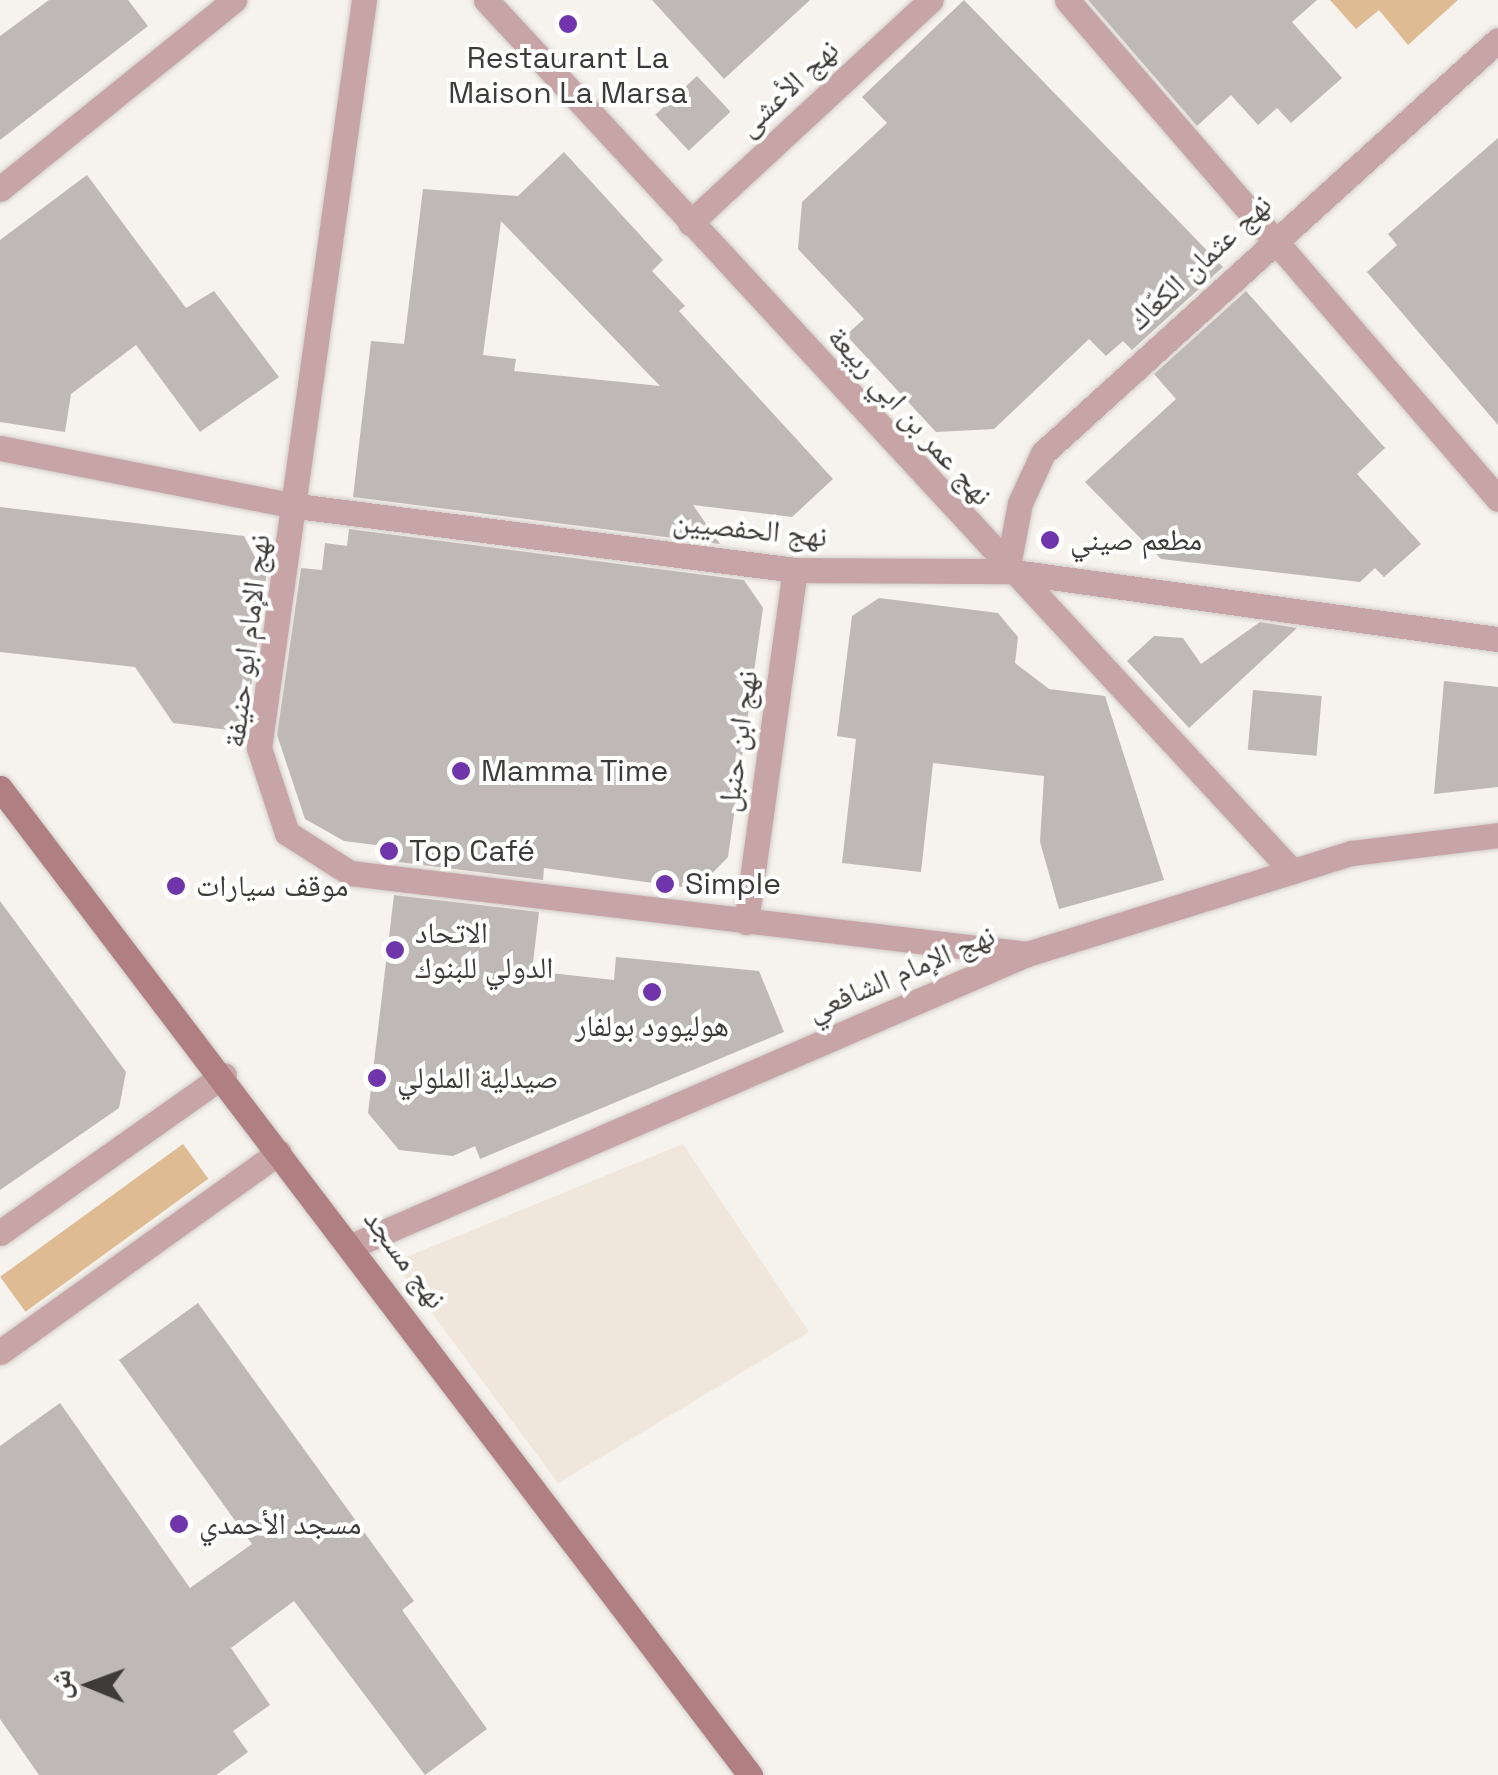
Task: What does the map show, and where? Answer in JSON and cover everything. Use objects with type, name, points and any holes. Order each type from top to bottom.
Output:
[{"type":"street","points":[[0,189],[234,0]]},
{"type":"street","name":"نهج الإمام ابو حنيفة","points":[[364,0],[297,506],[259,748],[287,833],[350,873],[1027,954]]},
{"type":"street","name":"نهج عمر بن ابي ربيعة","points":[[486,0],[1008,571],[1292,871]]},
{"type":"street","name":"نهج الأعشى","points":[[690,223],[930,0]]},
{"type":"street","points":[[1067,0],[1498,500]]},
{"type":"street","name":"نهج عثمان الكعّاك","points":[[1008,571],[1020,503],[1043,452],[1271,239],[1498,40]]},
{"type":"street","name":"نهج الحفصيين","points":[[0,448],[297,506],[795,570],[1008,571],[1498,639]]},
{"type":"street","name":"نهج ابن حنبل","points":[[746,922],[795,570]]},
{"type":"street","name":"نهج مسجد","points":[[0,788],[354,1245],[750,1775]]},
{"type":"street","name":"نهج الإمام الشافعي","points":[[354,1245],[1027,954],[1352,853],[1498,835]]},
{"type":"street","points":[[0,1232],[224,1075]]},
{"type":"street","points":[[0,1352],[279,1152]]},
{"type":"shaded area","points":[[1330,0],[1458,0],[1408,45],[1379,10],[1356,29]]},
{"type":"shaded area","points":[[183,1144],[208,1179],[25,1312],[0,1277]]},
{"type":"shaded area","points":[[683,1144],[809,1332],[558,1483],[394,1262]]},
{"type":"building","points":[[49,0],[128,0],[148,26],[0,140],[0,36]]},
{"type":"building","points":[[652,0],[810,0],[724,79]]},
{"type":"building","points":[[964,0],[1223,267],[1132,350],[1123,341],[1106,356],[1089,339],[994,429],[936,432],[846,335],[864,319],[798,249],[802,202],[887,123],[862,97]]},
{"type":"building","points":[[1088,0],[1317,0],[1292,22],[1342,78],[1291,123],[1277,108],[1258,125],[1231,95],[1197,126]]},
{"type":"building","points":[[697,76],[730,112],[689,151],[655,115]]},
{"type":"building","points":[[1498,138],[1498,425],[1367,272],[1397,245],[1388,234]]},
{"type":"building","points":[[564,152],[663,260],[652,271],[685,306],[679,311],[833,479],[792,517],[693,505],[720,544],[353,497],[371,341],[404,344],[423,189],[518,196]],"holes":[[[501,221],[660,386],[514,371],[516,359],[483,355]]]},
{"type":"building","points":[[87,175],[186,308],[214,291],[279,377],[200,432],[136,345],[71,394],[65,432],[0,422],[0,240]]},
{"type":"building","points":[[1246,291],[1385,448],[1357,474],[1421,544],[1384,577],[1375,568],[1360,582],[1161,559],[1085,482],[1176,399],[1154,374]]},
{"type":"building","points":[[0,507],[244,536],[258,563],[268,564],[245,732],[173,723],[135,667],[0,652]]},
{"type":"building","points":[[349,529],[744,580],[763,608],[728,857],[697,889],[544,868],[543,880],[398,862],[399,848],[344,841],[305,819],[277,735],[301,568],[322,570],[325,543],[347,546]]},
{"type":"building","points":[[879,598],[998,613],[1018,637],[1015,663],[1049,689],[1105,696],[1164,880],[1059,909],[1040,842],[1044,776],[933,763],[921,872],[842,863],[856,739],[837,736],[852,616]]},
{"type":"building","points":[[1260,622],[1297,628],[1189,728],[1127,661],[1154,636],[1183,638],[1201,664]]},
{"type":"building","points":[[1444,681],[1498,687],[1498,787],[1434,794]]},
{"type":"building","points":[[1253,690],[1322,696],[1317,756],[1248,750]]},
{"type":"building","points":[[394,895],[539,912],[532,971],[614,980],[616,957],[759,971],[784,1032],[480,1159],[475,1146],[453,1156],[399,1150],[368,1113]]},
{"type":"building","points":[[0,901],[126,1072],[119,1108],[0,1190]]},
{"type":"building","name":"مسجد الأحمدي","points":[[198,1303],[414,1601],[402,1610],[487,1729],[425,1775],[294,1601],[231,1648],[270,1705],[233,1731],[248,1752],[216,1775],[39,1775],[0,1719],[0,1446],[60,1403],[190,1588],[252,1544],[119,1360]]},
{"type":"place","name":"Restaurant La Maison La Marsa","points":[[568,24]]},
{"type":"place","name":"مطعم صيني","points":[[1050,540]]},
{"type":"place","name":"Mamma Time","points":[[461,771]]},
{"type":"place","name":"Top Café","points":[[389,851]]},
{"type":"place","name":"Simple","points":[[665,884]]},
{"type":"place","name":"موقف سيارات","points":[[176,886]]},
{"type":"place","name":"الاتحاد الدولي للبنوك","points":[[395,950]]},
{"type":"place","name":"هوليوود بولفار","points":[[652,992]]},
{"type":"place","name":"صيدلية الملولي","points":[[377,1078]]},
{"type":"place","name":"مسجد الأحمدي","points":[[179,1524]]}]
